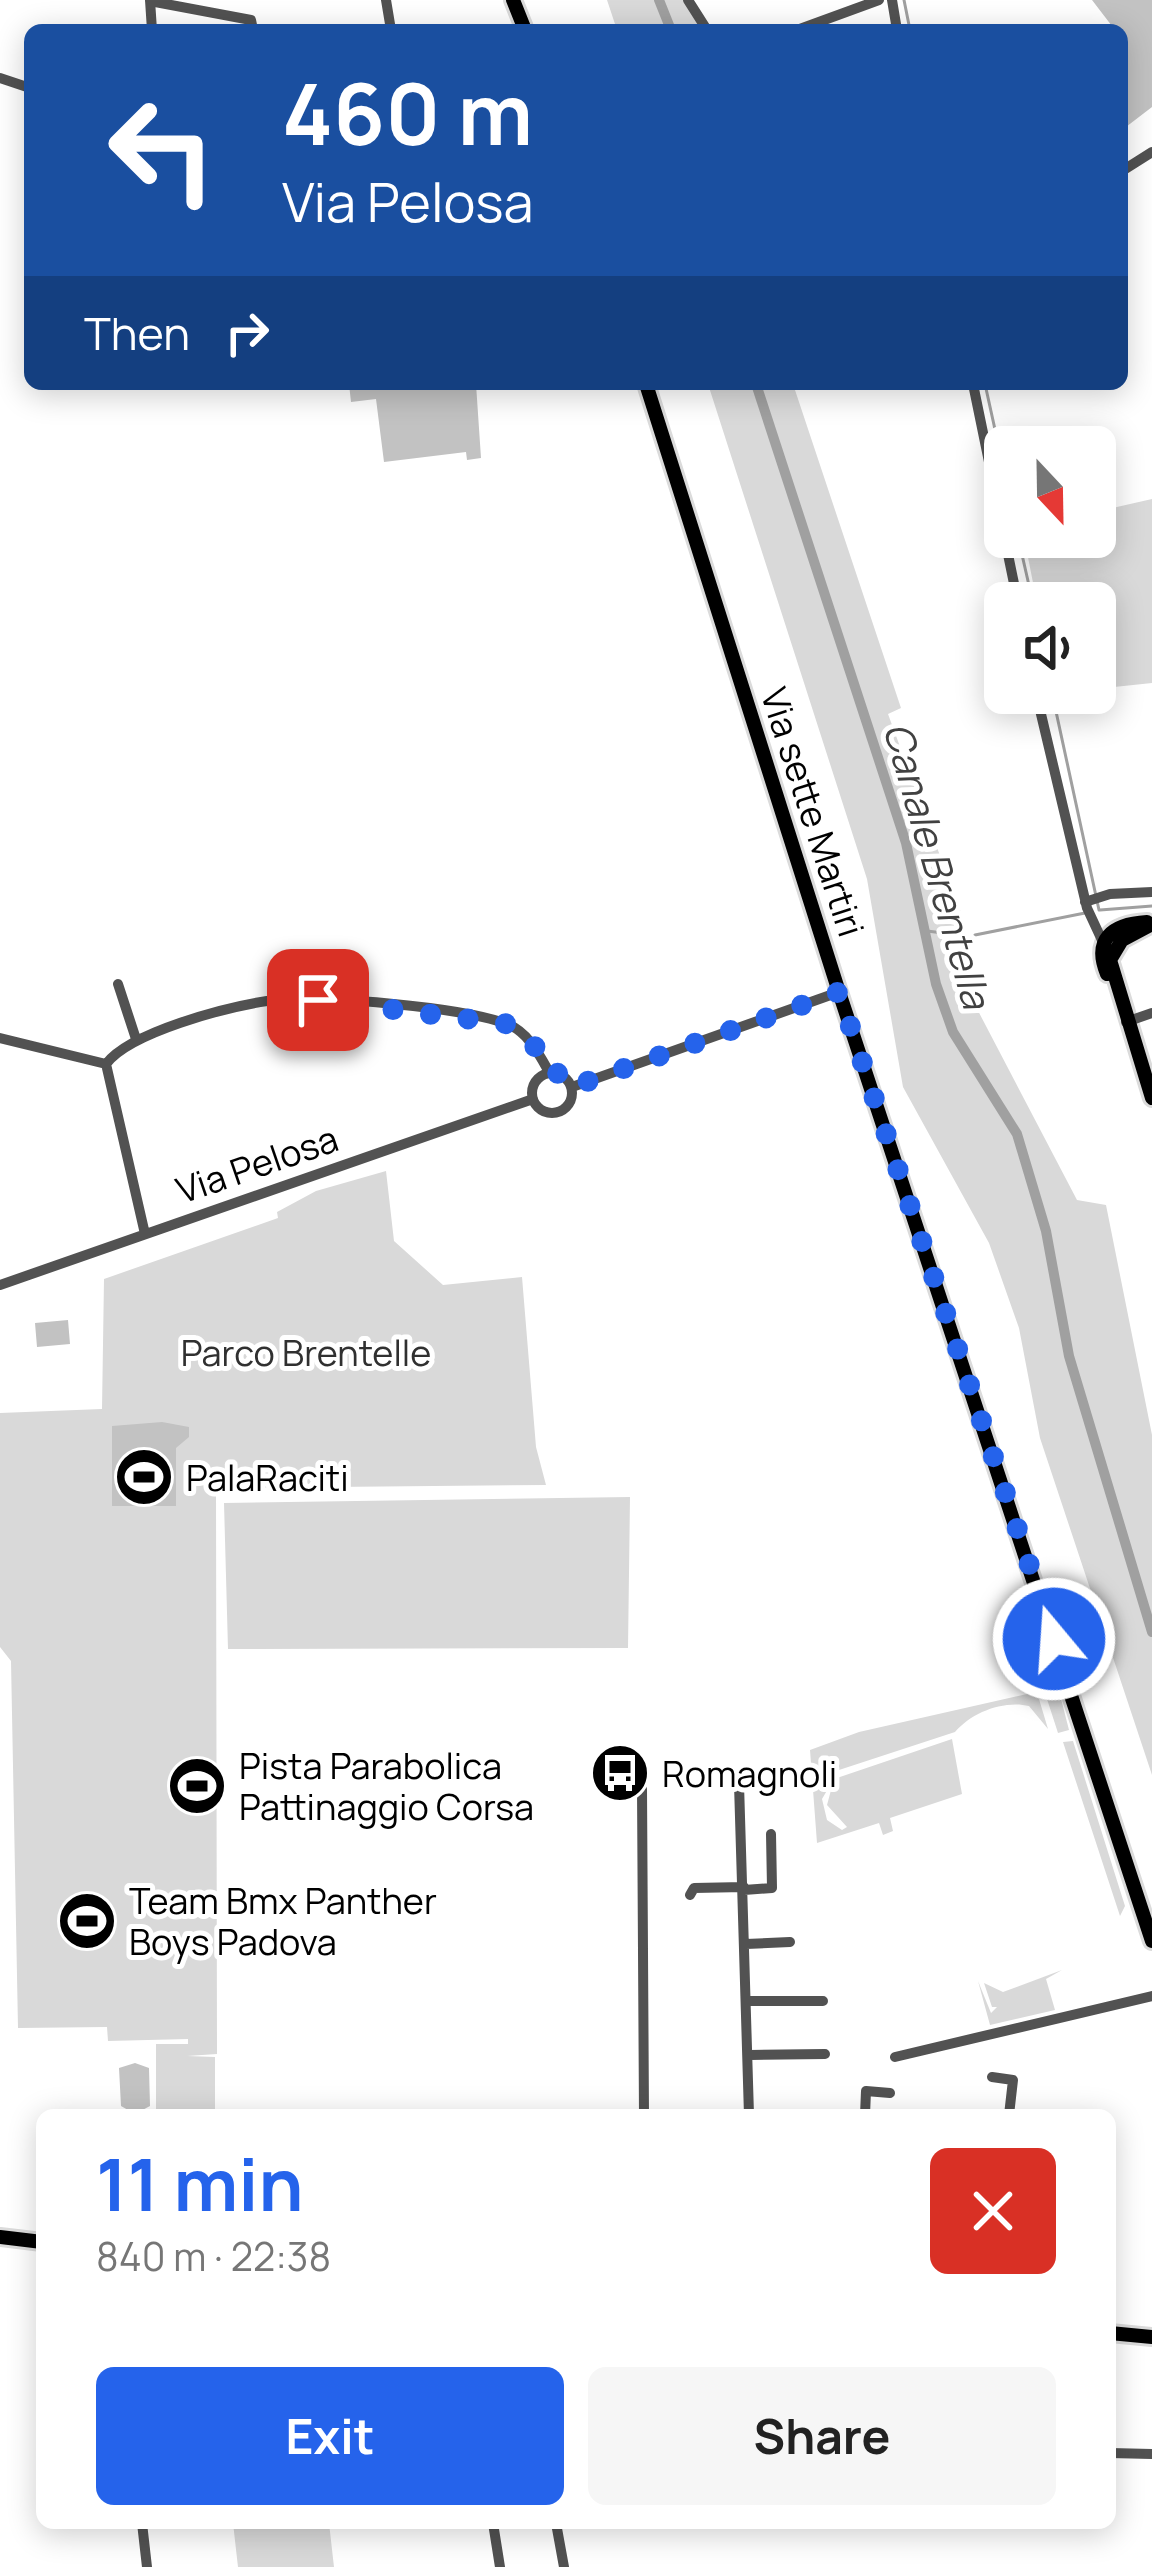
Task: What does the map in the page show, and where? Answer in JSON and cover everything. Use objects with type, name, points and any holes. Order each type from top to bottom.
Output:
[{"type":"main road","name":"Via sette Martiri","points":[[648,390],[839,992],[1152,1941]]},
{"type":"main road","points":[[1150,1088],[1102,944],[1109,932],[1133,922],[1152,923]]},
{"type":"main road","points":[[1117,995],[1110,960],[1122,940],[1152,923]]},
{"type":"main road","points":[[0,2237],[36,2241]]},
{"type":"main road","points":[[1116,2333],[1152,2336]]},
{"type":"street","points":[[150,0],[251,20],[252,24]]},
{"type":"street","points":[[813,24],[879,0]]},
{"type":"street","points":[[974,390],[1014,582]]},
{"type":"street","points":[[1041,714],[1091,909],[1110,960]]},
{"type":"street","points":[[1091,909],[1152,892]]},
{"type":"street","points":[[1091,909],[1133,922]]},
{"type":"street","points":[[1102,944],[1122,940]]},
{"type":"street","points":[[118,984],[136,1039]]},
{"type":"street","name":"Via Pelosa","points":[[0,1285],[533,1100],[546,1112],[560,1112],[572,1100],[572,1087],[839,992]]},
{"type":"street","points":[[106,1064],[136,1039],[267,1001],[318,1000],[508,1024],[534,1045],[549,1072]]},
{"type":"street","points":[[1126,1022],[1152,1013]]},
{"type":"street","points":[[0,1038],[106,1064]]},
{"type":"street","points":[[106,1064],[145,1234]]},
{"type":"street","points":[[533,1100],[534,1083],[549,1072],[562,1074],[572,1087]]},
{"type":"street","points":[[740,1784],[749,2109]]},
{"type":"street","points":[[643,1789],[644,2109]]},
{"type":"street","points":[[690,1894],[694,1888],[772,1888],[771,1834]]},
{"type":"street","points":[[746,1944],[790,1942]]},
{"type":"street","points":[[895,2057],[1152,1996]]},
{"type":"street","points":[[748,2001],[823,2001]]},
{"type":"street","points":[[750,2055],[825,2054]]},
{"type":"street","points":[[992,2078],[1013,2080],[1010,2109]]},
{"type":"street","points":[[865,2109],[866,2092],[890,2092]]},
{"type":"street","points":[[1116,2453],[1152,2454]]},
{"type":"street","points":[[143,2529],[147,2567]]},
{"type":"street","points":[[494,2529],[500,2567]]},
{"type":"street","points":[[557,2529],[563,2567]]},
{"type":"green space","points":[[607,0],[693,0],[703,24],[615,24]]},
{"type":"green space","points":[[710,390],[795,390],[901,708],[888,714],[964,921],[975,1005],[1077,1200],[1106,1205],[1152,1435],[1152,1775],[1040,1438],[1019,1328],[989,1243],[903,1087],[867,879]]},
{"type":"green space","points":[[1152,499],[1152,683],[1116,687],[1116,582],[1033,582],[1028,558],[1116,558],[1116,507]]},
{"type":"green space","name":"Parco Brentelle","points":[[386,1171],[394,1241],[443,1285],[522,1277],[536,1447],[546,1485],[216,1488],[217,2054],[187,2056],[215,2057],[215,2109],[156,2109],[156,2044],[188,2044],[188,2039],[108,2041],[107,2027],[18,2028],[11,1661],[0,1647],[0,1413],[102,1409],[104,1279],[278,1218],[277,1212],[316,1191]]},
{"type":"green space","points":[[630,1497],[628,1648],[228,1649],[224,1503]]},
{"type":"green space","points":[[1058,1687],[1069,1730],[1058,1733],[1047,1699],[1039,1699],[1048,1729],[1029,1706],[999,1706],[955,1732],[839,1770],[822,1799],[827,1820],[842,1830],[847,1827],[827,1805],[834,1779],[952,1739],[962,1794],[890,1818],[893,1831],[883,1835],[879,1823],[817,1843],[810,1750],[859,1732]]},
{"type":"green space","points":[[1073,1741],[1125,1906],[1120,1916],[1063,1742]]},
{"type":"green space","points":[[1062,1970],[1046,1979],[1055,2010],[990,2025],[978,1981],[991,2013],[997,2007],[992,2007],[984,1983],[1003,1992]]},
{"type":"green space","points":[[234,2529],[330,2529],[334,2567],[238,2567]]},
{"type":"building","points":[[1092,0],[1152,0],[1152,107],[1128,125],[1128,24],[1110,24]]},
{"type":"building","points":[[350,390],[476,390],[481,458],[467,460],[466,452],[384,462],[376,399],[351,402]]},
{"type":"building","points":[[68,1320],[70,1344],[37,1347],[35,1323]]},
{"type":"building","name":"PalaRaciti","points":[[162,1422],[189,1427],[189,1437],[176,1448],[176,1506],[112,1506],[112,1426]]},
{"type":"building","points":[[135,2063],[149,2068],[150,2106],[121,2106],[119,2068]]},
{"type":"waterway","name":"Canale Brentella","points":[[659,0],[669,24]]},
{"type":"waterway","points":[[904,0],[909,24]]},
{"type":"waterway","name":"Canale Brentella","points":[[758,390],[906,843],[936,984],[953,1032],[1017,1134],[1046,1231],[1069,1356],[1152,1632]]},
{"type":"waterway","points":[[986,390],[994,426]]},
{"type":"waterway","points":[[1023,558],[1028,582]]},
{"type":"waterway","points":[[1057,714],[1099,910]]},
{"type":"waterway","points":[[1100,910],[1152,906]]},
{"type":"waterway","points":[[975,935],[1085,913]]},
{"type":"waterway","points":[[927,931],[967,936]]},
{"type":"place","name":"PalaRaciti","points":[[144,1477]]},
{"type":"place","name":"Romagnoli","points":[[620,1773]]},
{"type":"place","name":"Pista Parabolica Pattinaggio Corsa","points":[[197,1786]]},
{"type":"place","name":"Team Bmx Panther Boys Padova","points":[[87,1921]]},
{"type":"route","points":[[318,1000],[508,1024],[534,1045],[549,1072],[562,1074],[572,1087],[839,992],[1054,1639]]}]
